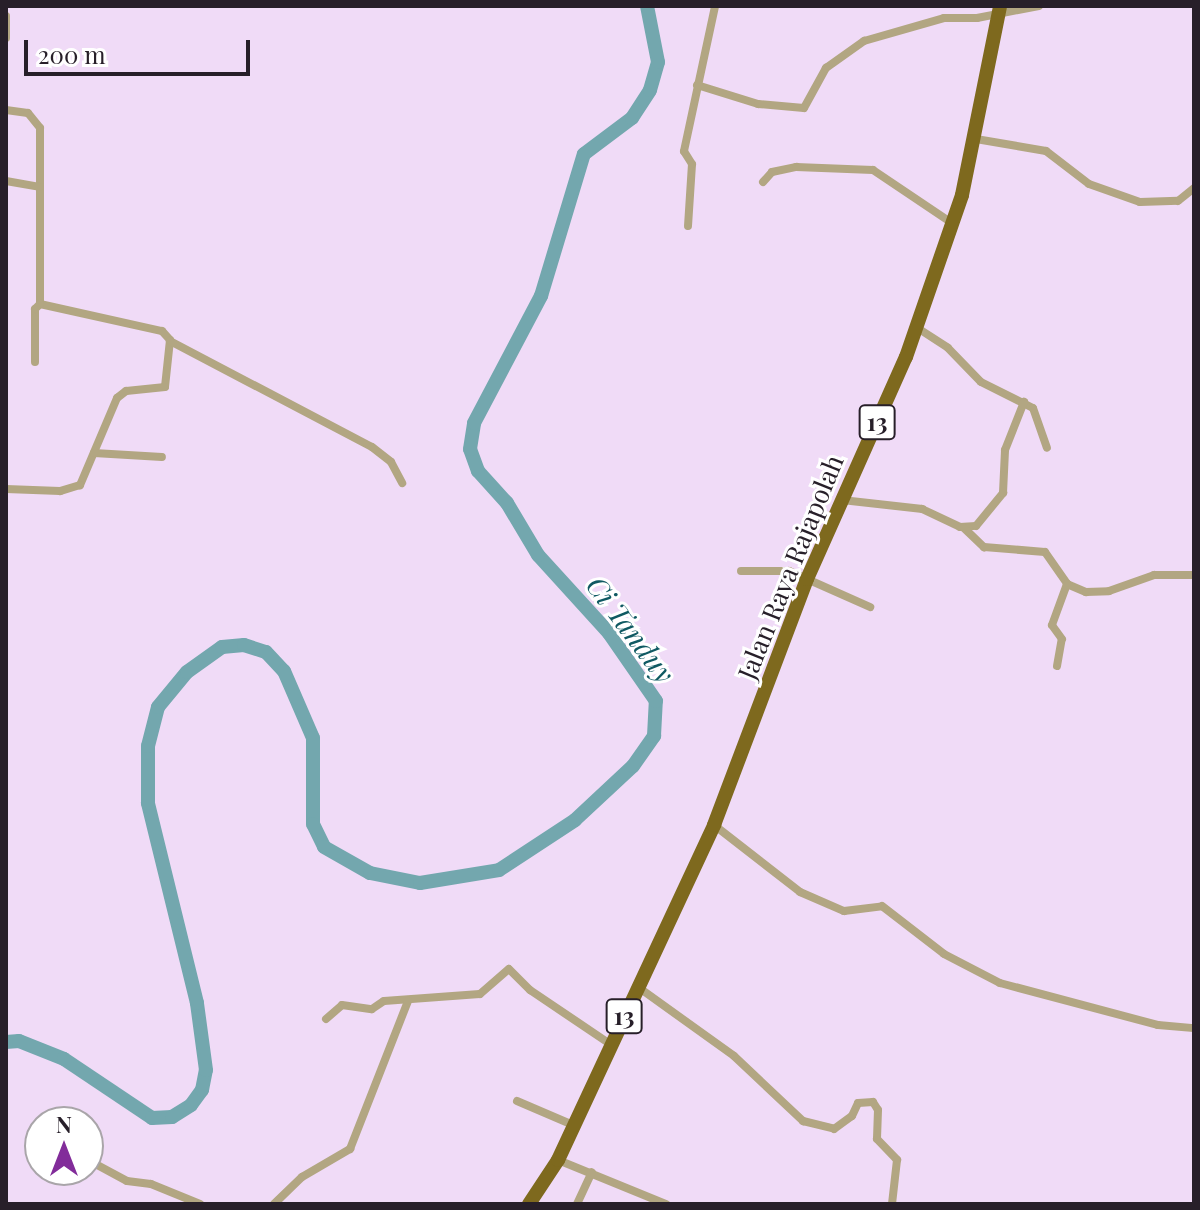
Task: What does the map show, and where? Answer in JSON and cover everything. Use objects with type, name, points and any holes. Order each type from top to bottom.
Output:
[{"type":"highway","name":"Jalan Raya Rajapolah","points":[[714,825],[807,580],[916,327],[952,223],[976,139],[999,10]]},
{"type":"highway","name":"13","points":[[529,1204],[558,1160],[714,825]]},
{"type":"street","points":[[688,226],[692,164],[684,151],[715,6]]},
{"type":"street","points":[[697,85],[758,104],[804,108],[820,76],[856,45],[944,18],[1039,6]]},
{"type":"street","points":[[6,16],[6,38]]},
{"type":"street","points":[[6,110],[28,113],[39,122],[40,304],[34,313],[35,362]]},
{"type":"street","points":[[976,139],[1046,151],[1089,184],[1140,202],[1178,201],[1194,188]]},
{"type":"street","points":[[763,182],[772,172],[796,167],[873,170],[952,223]]},
{"type":"street","points":[[6,181],[39,187]]},
{"type":"street","points":[[40,304],[162,331],[170,341],[372,447],[391,462],[402,483]]},
{"type":"street","points":[[916,327],[948,348],[981,382],[1024,402],[1039,414],[1047,448]]},
{"type":"street","points":[[6,489],[71,489],[86,477],[122,393],[165,387],[170,341]]},
{"type":"street","points":[[964,528],[976,526],[999,502],[1005,450],[1024,402]]},
{"type":"street","points":[[94,453],[162,457]]},
{"type":"street","points":[[842,500],[922,509],[964,528],[984,547],[1045,552],[1067,584],[1098,593],[1154,575],[1194,575]]},
{"type":"street","points":[[741,571],[776,569],[870,607]]},
{"type":"street","points":[[1057,666],[1062,639],[1052,625],[1067,584]]},
{"type":"street","points":[[714,825],[800,892],[844,911],[882,906],[944,954],[1000,983],[1158,1025],[1194,1028]]},
{"type":"street","points":[[326,1019],[340,1005],[372,1009],[384,1001],[480,994],[509,969],[530,990],[610,1044]]},
{"type":"street","points":[[638,987],[734,1056],[803,1121],[834,1129],[852,1116],[858,1103],[873,1102],[878,1110],[877,1139],[897,1160],[892,1204]]},
{"type":"street","points":[[274,1204],[302,1177],[350,1149],[408,1001]]},
{"type":"street","points":[[517,1101],[573,1125]]},
{"type":"street","points":[[558,1160],[666,1204]]},
{"type":"street","points":[[104,1169],[127,1181],[151,1184],[200,1204]]},
{"type":"street","points":[[577,1204],[592,1172]]},
{"type":"waterway","name":"Ci Tanduy","points":[[6,1042],[19,1041],[64,1059],[152,1118],[172,1117],[191,1105],[202,1090],[206,1070],[197,1003],[148,803],[148,746],[158,707],[187,672],[222,647],[244,645],[266,652],[284,671],[313,738],[313,824],[324,847],[370,873],[420,883],[499,870],[575,820],[633,766],[654,736],[656,701],[609,633],[538,555],[507,503],[478,471],[470,449],[474,423],[541,296],[584,154],[632,118],[650,90],[658,62],[647,6]]}]
